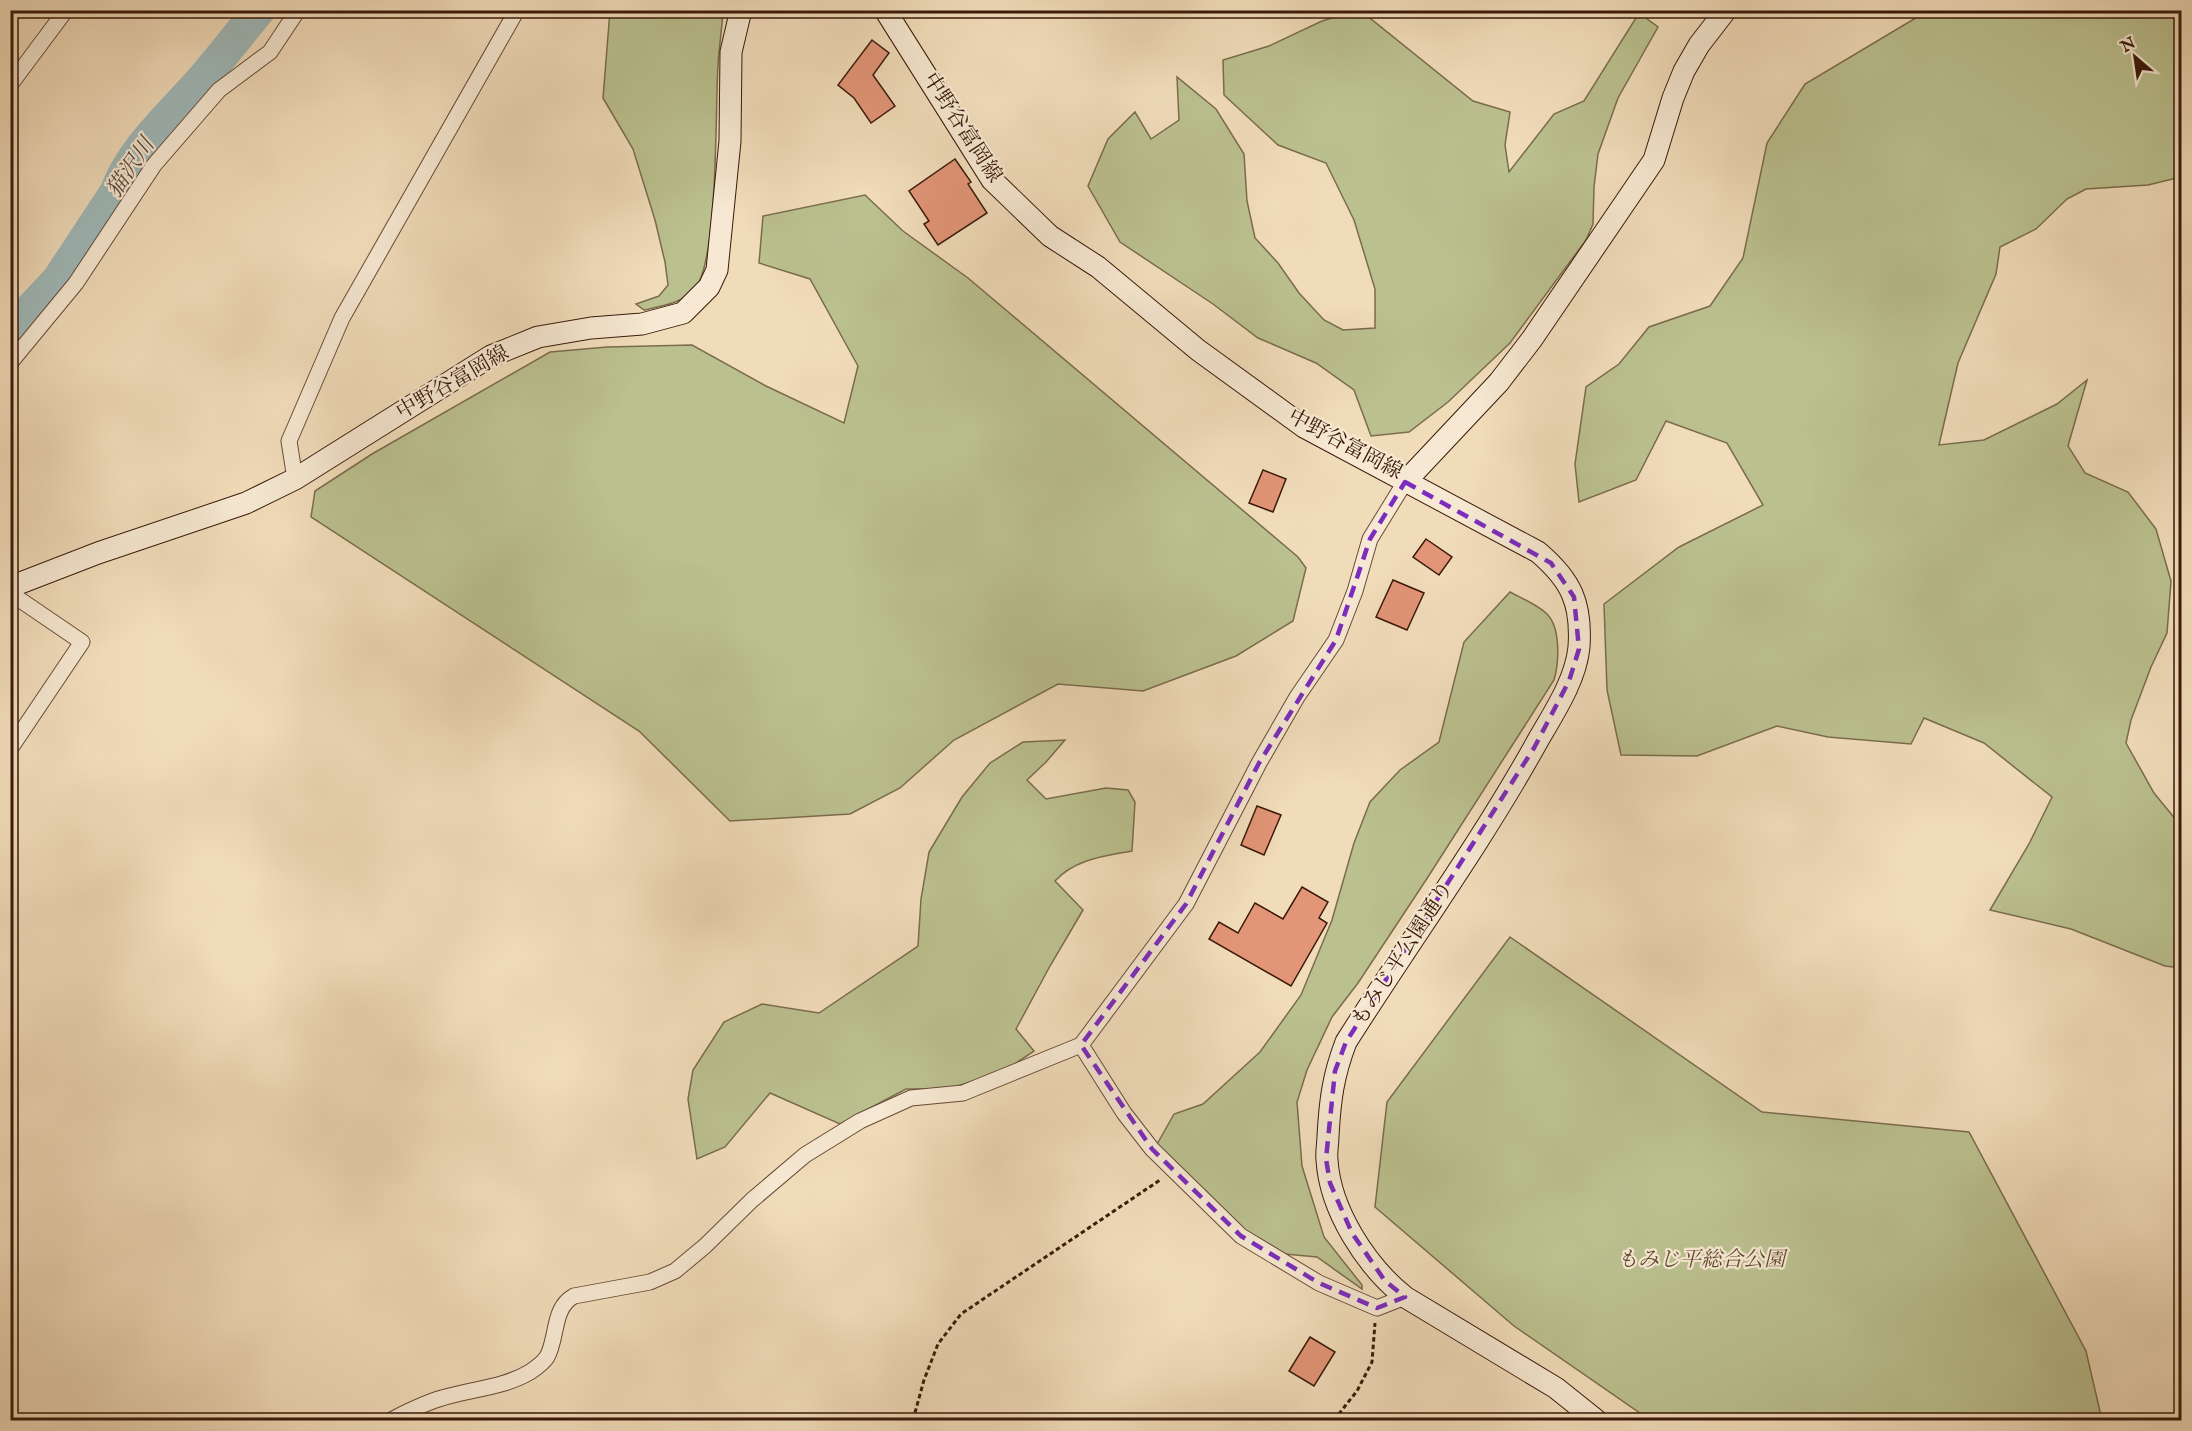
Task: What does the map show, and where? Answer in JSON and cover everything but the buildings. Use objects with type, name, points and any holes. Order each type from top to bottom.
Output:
[{"type":"main road","name":"中野谷富岡線","points":[[10,586],[98,553],[246,503],[295,479],[491,356],[538,337],[591,328],[642,324],[683,313],[709,287],[717,270],[730,141],[731,52],[743,10]]},
{"type":"main road","name":"中野谷富岡線","points":[[885,10],[992,180],[1050,236],[1098,267],[1197,350],[1304,427],[1405,482],[1499,382],[1532,339],[1654,160],[1684,71],[1699,45],[1726,10]]},
{"type":"main road","name":"もみじ平公園通り","points":[[1405,482],[1538,552],[1566,580],[1575,597],[1579,615],[1579,649],[1569,681],[1517,778],[1346,1042],[1335,1071],[1330,1107],[1326,1159],[1330,1183],[1352,1233],[1372,1267],[1385,1281],[1405,1297],[1556,1388],[1596,1420]]},
{"type":"street","points":[[10,85],[66,10]]},
{"type":"street","points":[[10,363],[76,283],[154,165],[219,90],[270,52],[298,10]]},
{"type":"street","points":[[295,479],[289,441],[342,318],[517,10]]},
{"type":"street","points":[[392,1420],[441,1398],[508,1382],[529,1372],[544,1362],[549,1354],[554,1331],[566,1300],[594,1291],[650,1282],[675,1271],[805,1155],[860,1121],[911,1098],[963,1093],[1081,1045],[1186,904],[1259,763],[1298,697],[1336,640],[1355,591],[1370,538],[1405,482]]},
{"type":"street","points":[[10,593],[82,642],[10,749]]},
{"type":"street","points":[[1081,1045],[1124,1113],[1152,1149],[1241,1236],[1320,1283],[1377,1308],[1405,1297]]},
{"type":"path","points":[[914,1420],[924,1380],[938,1344],[961,1314],[1174,1170]]},
{"type":"path","points":[[1334,1420],[1357,1391],[1372,1362],[1377,1308]]},
{"type":"highlighted area","points":[[1405,482],[1551,563],[1574,597],[1579,649],[1569,681],[1534,748],[1346,1042],[1335,1071],[1326,1159],[1330,1183],[1352,1233],[1385,1281],[1405,1297],[1377,1308],[1319,1283],[1241,1236],[1152,1149],[1081,1045],[1186,904],[1259,763],[1336,640],[1370,539]]},
{"type":"green space","points":[[1358,10],[1473,101],[1510,112],[1505,145],[1509,172],[1554,114],[1584,101],[1639,13],[1658,27],[1618,98],[1598,154],[1593,224],[1586,240],[1510,343],[1448,402],[1409,432],[1371,436],[1354,390],[1316,363],[1258,338],[1213,304],[1120,242],[1088,186],[1108,139],[1135,112],[1151,139],[1179,120],[1177,77],[1216,109],[1244,154],[1247,201],[1255,238],[1324,320],[1343,330],[1375,328],[1375,289],[1354,220],[1326,163],[1278,145],[1224,95],[1223,60],[1269,46],[1322,21]]},
{"type":"green space","points":[[1929,10],[2181,11],[2181,177],[2148,185],[2086,189],[2067,199],[2036,229],[2000,247],[1996,274],[1958,363],[1939,445],[1984,440],[2057,404],[2087,380],[2068,446],[2085,473],[2128,492],[2156,529],[2171,581],[2167,633],[2131,720],[2126,743],[2154,793],[2181,826],[2181,968],[2165,966],[2071,929],[1990,910],[2029,844],[2052,797],[1984,743],[1924,718],[1911,744],[1828,737],[1777,726],[1697,756],[1621,755],[1607,690],[1604,604],[1679,547],[1763,505],[1727,443],[1666,421],[1636,480],[1579,502],[1575,464],[1586,387],[1619,364],[1649,327],[1710,306],[1743,258],[1767,143],[1805,84]]},
{"type":"green space","points":[[610,11],[723,11],[718,65],[712,218],[702,274],[689,295],[671,304],[644,310],[636,304],[659,296],[668,285],[655,220],[633,149],[603,98]]},
{"type":"green space","points":[[865,195],[903,231],[968,278],[1298,557],[1306,568],[1293,621],[1236,656],[1143,691],[1058,684],[954,740],[900,788],[850,814],[730,821],[639,731],[311,517],[315,491],[372,454],[550,352],[607,347],[692,345],[766,386],[844,423],[858,366],[810,279],[759,263],[763,216]]},
{"type":"green space","points":[[1510,592],[1539,608],[1552,620],[1558,646],[1554,680],[1426,880],[1358,983],[1332,1017],[1307,1070],[1297,1102],[1302,1166],[1324,1237],[1362,1285],[1362,1289],[1317,1257],[1285,1254],[1244,1232],[1156,1146],[1174,1114],[1203,1104],[1260,1052],[1301,995],[1332,920],[1354,843],[1370,802],[1400,770],[1439,742],[1464,642]]},
{"type":"green space","points":[[1065,740],[1027,780],[1046,799],[1106,788],[1128,790],[1135,802],[1132,851],[1081,863],[1055,881],[1083,910],[1016,1029],[1034,1051],[1004,1071],[948,1089],[906,1089],[840,1124],[770,1093],[725,1147],[697,1159],[688,1099],[693,1070],[724,1022],[762,1004],[819,1013],[918,946],[921,899],[929,852],[962,797],[990,763],[1023,742]]},
{"type":"green space","name":"もみじ平総合公園","points":[[1510,937],[1762,1112],[1969,1132],[2086,1351],[2102,1420],[1650,1420],[1514,1326],[1375,1207],[1387,1102]]},
{"type":"waterway","name":"猫沢川","points":[[10,331],[58,280],[116,192],[123,176],[142,147],[259,10]]}]
